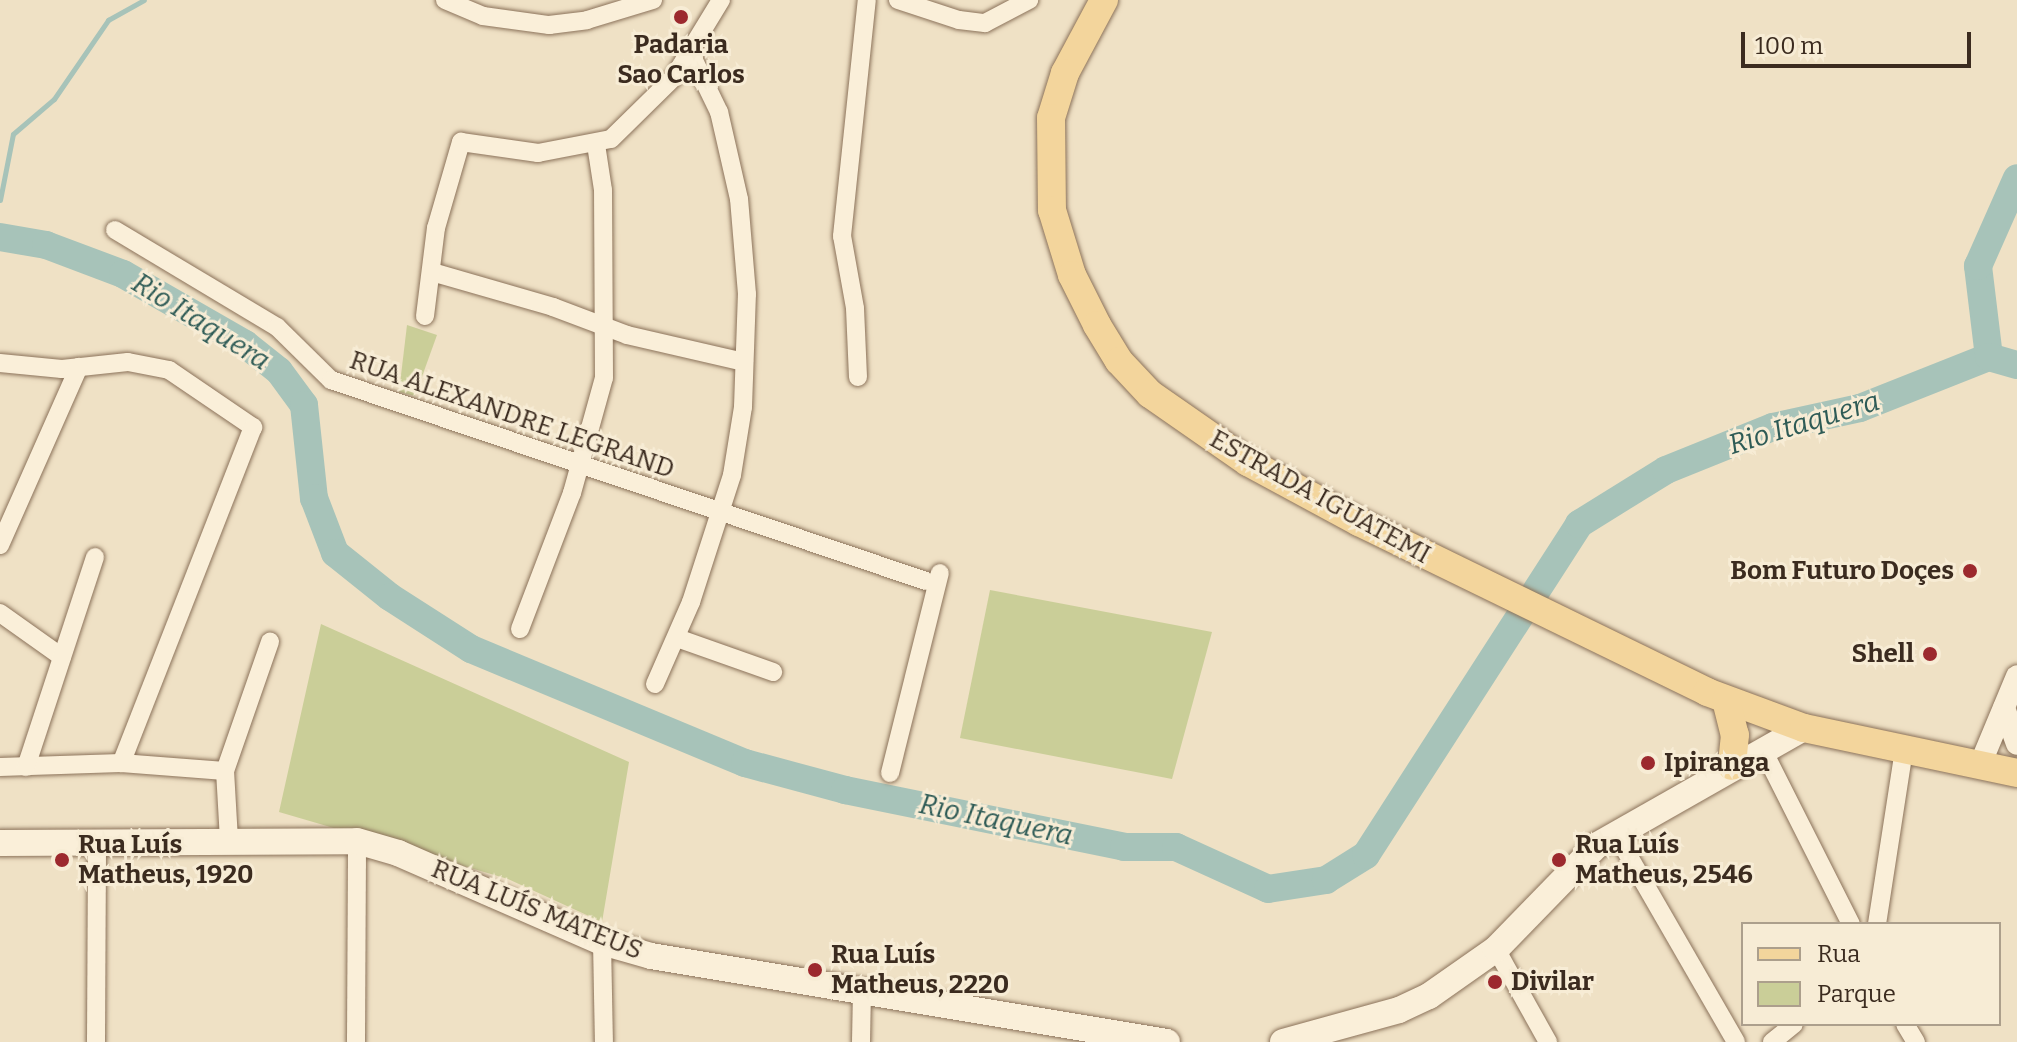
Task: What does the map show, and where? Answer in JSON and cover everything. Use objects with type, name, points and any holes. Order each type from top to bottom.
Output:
[{"type":"main road","name":"ESTRADA IGUATEMI","points":[[1104,0],[1065,73],[1051,118],[1052,210],[1072,275],[1119,361],[1150,394],[1248,462],[1519,602],[1726,700],[1804,728],[2017,773]]},
{"type":"main road","points":[[1726,700],[1735,735],[1732,766]]},
{"type":"main road","points":[[1283,1042],[1415,1003],[1496,949],[1588,852],[1732,766],[1804,728]]},
{"type":"main road","name":"RUA LUÍS MATEUS","points":[[0,843],[357,841],[398,853],[602,942],[715,969],[862,990],[1112,1038],[1167,1042]]},
{"type":"street","points":[[445,0],[549,25],[610,7],[653,0]]},
{"type":"street","points":[[425,316],[436,228],[461,142],[538,153],[611,139],[644,109],[690,52],[721,0]]},
{"type":"street","points":[[858,377],[855,308],[842,236],[867,0]]},
{"type":"street","points":[[898,0],[959,20],[985,23],[1029,0]]},
{"type":"street","points":[[655,684],[677,638],[738,452],[744,362],[747,294],[739,199],[719,112],[690,52]]},
{"type":"street","points":[[520,629],[581,467],[604,378],[603,190],[596,144]]},
{"type":"street","name":"RUA ALEXANDRE LEGRAND","points":[[115,230],[277,327],[331,380],[719,515],[933,577],[890,773]]},
{"type":"street","points":[[432,272],[553,307],[604,327],[744,362]]},
{"type":"street","points":[[0,363],[79,367],[128,362],[169,370],[253,427],[121,763]]},
{"type":"street","points":[[0,545],[7,511],[79,367]]},
{"type":"street","points":[[26,767],[95,557]]},
{"type":"street","points":[[0,613],[62,657]]},
{"type":"street","points":[[677,638],[773,672]]},
{"type":"street","points":[[229,840],[225,771],[270,642]]},
{"type":"street","points":[[1980,765],[2017,676]]},
{"type":"street","points":[[2004,708],[2017,744]]},
{"type":"street","points":[[1877,922],[1904,749]]},
{"type":"street","points":[[1763,750],[1850,922]]},
{"type":"street","points":[[0,767],[121,763],[225,771]]},
{"type":"street","points":[[1616,834],[1736,1042]]},
{"type":"street","points":[[356,1042],[357,841]]},
{"type":"street","points":[[96,1042],[97,843]]},
{"type":"street","points":[[602,942],[604,1042]]},
{"type":"street","points":[[1496,949],[1548,1042]]},
{"type":"street","points":[[861,1042],[862,990]]},
{"type":"street","points":[[1772,1042],[1792,1026]]},
{"type":"green space","points":[[407,325],[437,335],[415,396],[399,392]]},
{"type":"green space","points":[[990,590],[1212,632],[1172,779],[960,738]]},
{"type":"green space","points":[[321,624],[629,762],[602,922],[508,879],[279,812]]},
{"type":"waterway","points":[[0,200],[13,134],[54,99],[108,20],[144,0]]},
{"type":"waterway","points":[[1989,357],[1978,266],[2017,178]]},
{"type":"waterway","name":"Rio Itaquera","points":[[0,237],[46,245],[123,274],[245,344],[279,371],[304,405],[314,498],[335,553],[390,597],[471,649],[745,763],[845,790],[1124,847],[1176,847],[1268,889],[1326,880],[1366,855],[1579,524],[1666,470],[1773,427],[1860,408],[1989,357]]},
{"type":"waterway","points":[[1989,357],[2017,365]]},
{"type":"place","name":"Padaria Sao Carlos","points":[[681,17]]},
{"type":"place","name":"Bom Futuro Doçes","points":[[1970,571]]},
{"type":"place","name":"Shell","points":[[1930,654]]},
{"type":"place","name":"Ipiranga","points":[[1648,763]]},
{"type":"place","name":"Rua Luís Matheus, 1920","points":[[62,860]]},
{"type":"place","name":"Rua Luís Matheus, 2546","points":[[1559,860]]},
{"type":"place","name":"Rua Luís Matheus, 2220","points":[[815,970]]},
{"type":"place","name":"Divilar","points":[[1495,982]]}]
